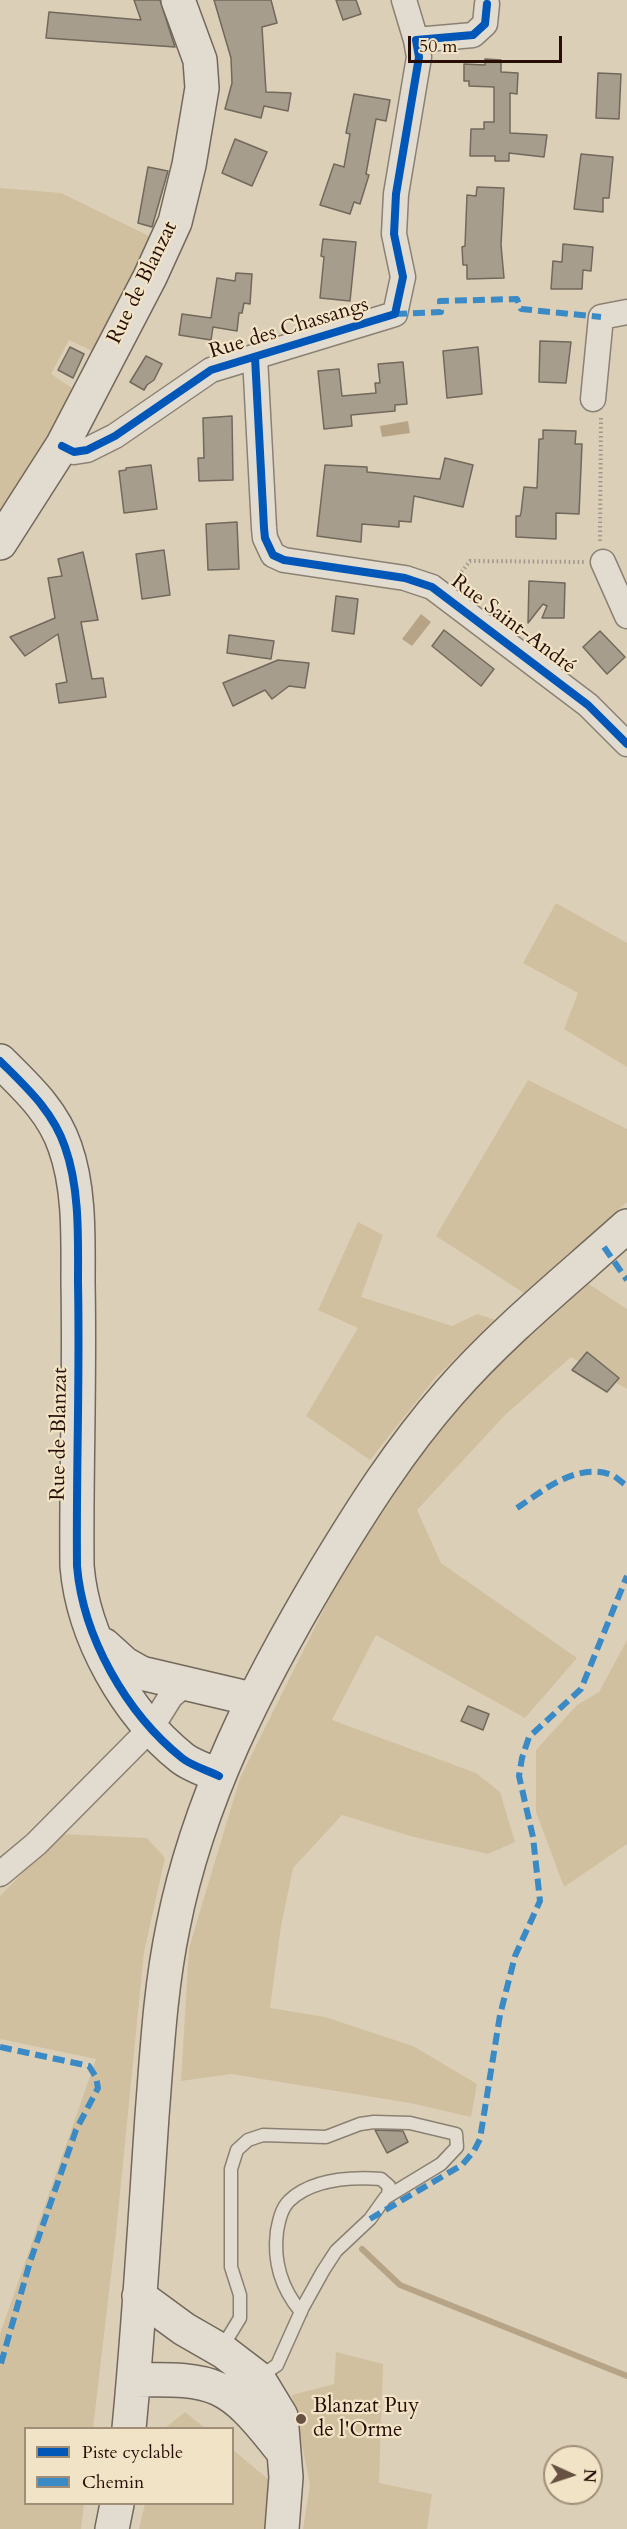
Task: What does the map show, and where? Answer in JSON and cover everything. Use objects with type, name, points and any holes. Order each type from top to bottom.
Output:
[{"type":"street","name":"Rue de Blanzat","points":[[0,543],[62,446],[165,246],[183,194],[200,103],[202,74],[196,48],[178,0]]},
{"type":"street","name":"Rue des Chassangs","points":[[62,446],[74,452],[95,446],[139,421],[211,370],[395,314],[403,278],[394,234],[396,194],[419,57],[404,0]]},
{"type":"street","points":[[416,40],[473,35],[485,24],[487,4]]},
{"type":"street","points":[[593,399],[601,317],[627,312]]},
{"type":"street","name":"Rue Saint-André","points":[[255,357],[264,528],[265,538],[273,555],[284,560],[419,582],[444,594],[588,705],[627,744]]},
{"type":"street","points":[[603,562],[627,616]]},
{"type":"street","name":"Rue de Blanzat","points":[[0,1061],[51,1117],[66,1148],[74,1184],[79,1345],[77,1566],[82,1602],[104,1661],[151,1728],[184,1759],[219,1776]]},
{"type":"street","points":[[129,2427],[159,2006],[182,1887],[219,1776],[252,1699],[284,1640],[382,1478],[411,1437],[451,1390],[494,1346],[627,1226]]},
{"type":"street","name":"Rue de Blanzat","points":[[92,1632],[111,1653],[141,1673],[252,1699]]},
{"type":"street","points":[[0,1874],[36,1844],[151,1728],[171,1696],[182,1687],[190,1685]]},
{"type":"street","points":[[139,2296],[224,2352],[239,2384],[239,2400],[284,2454],[286,2477],[282,2529]]},
{"type":"street","points":[[134,2380],[180,2379],[239,2384]]},
{"type":"street","points":[[112,2529],[117,2505]]},
{"type":"lane","points":[[200,2338],[225,2342],[240,2318],[240,2295],[231,2267],[231,2169],[237,2150],[248,2140],[263,2135],[326,2137],[360,2124],[375,2122],[410,2123],[456,2134],[457,2147],[441,2164],[388,2195],[370,2219],[336,2251],[322,2271],[277,2365],[239,2384]]},
{"type":"lane","points":[[302,2312],[289,2297],[277,2264],[275,2248],[279,2217],[288,2202],[306,2190],[340,2180],[364,2178],[381,2179],[389,2186],[388,2195]]},
{"type":"path","points":[[444,594],[470,561],[603,562],[600,551],[601,406],[593,399]]},
{"type":"shaded area","points":[[0,188],[61,193],[153,238],[92,351],[69,340],[51,374],[72,388],[42,457],[0,518]]},
{"type":"shaded area","points":[[408,421],[410,433],[382,437],[380,426]]},
{"type":"shaded area","points":[[421,614],[431,622],[412,646],[402,639]]},
{"type":"shaded area","points":[[556,903],[627,943],[627,1067],[564,1029],[578,993],[523,963]]},
{"type":"shaded area","points":[[528,1080],[627,1129],[627,1202],[524,1293],[436,1236]]},
{"type":"shaded area","points":[[358,1222],[383,1235],[361,1297],[452,1326],[477,1314],[496,1320],[435,1378],[370,1460],[306,1416],[358,1328],[318,1310]]},
{"type":"shaded area","points":[[584,1281],[627,1309],[627,1389],[571,1357],[506,1414],[417,1510],[441,1563],[577,1658],[525,1718],[376,1635],[332,1720],[476,1773],[500,1792],[515,1842],[488,1854],[410,1836],[342,1815],[293,1868],[281,1926],[270,2008],[325,2017],[413,2046],[477,2084],[471,2117],[410,2103],[231,2074],[181,2081],[189,1948],[240,1778],[365,1527],[415,1449],[514,1342]]},
{"type":"shaded area","points":[[627,1640],[627,1844],[564,1887],[536,1812],[536,1750],[577,1705],[599,1692]]},
{"type":"shaded area","points":[[60,1834],[147,1838],[165,1858],[144,1952],[116,2233],[93,2427],[24,2427],[24,2505],[84,2505],[81,2529],[0,2529],[0,2334],[96,2059],[0,2039],[0,1896]]},
{"type":"shaded area","points":[[336,2352],[383,2364],[379,2483],[432,2494],[427,2529],[303,2529],[310,2485],[292,2395],[334,2384]]},
{"type":"shaded area","points":[[185,2412],[204,2427],[166,2427]]},
{"type":"shaded area","points":[[234,2451],[268,2479],[269,2529],[139,2529],[145,2505],[234,2505]]},
{"type":"building","points":[[134,0],[160,0],[175,47],[46,38],[49,12],[141,20]]},
{"type":"building","points":[[214,0],[271,0],[277,23],[262,27],[266,92],[291,93],[288,111],[264,106],[261,118],[225,109],[232,83],[231,58]]},
{"type":"building","points":[[336,0],[356,0],[361,14],[343,20]]},
{"type":"building","points":[[485,59],[501,60],[501,72],[518,73],[517,94],[510,93],[510,133],[547,135],[544,157],[509,153],[509,161],[495,161],[495,156],[470,156],[471,129],[484,129],[484,122],[494,122],[494,87],[469,86],[469,81],[464,81],[464,64],[485,65]]},
{"type":"building","points":[[598,73],[621,74],[619,119],[596,118]]},
{"type":"building","points":[[354,94],[390,100],[386,121],[376,119],[366,174],[369,175],[360,204],[354,202],[350,214],[320,205],[334,164],[344,167],[350,134],[346,133]]},
{"type":"building","points":[[235,139],[267,152],[252,186],[222,173]]},
{"type":"building","points":[[581,154],[613,157],[609,198],[603,198],[603,212],[574,209]]},
{"type":"building","points":[[148,167],[168,171],[152,227],[138,223]]},
{"type":"building","points":[[477,187],[504,188],[501,245],[504,278],[467,279],[467,265],[463,265],[462,247],[465,246],[467,195],[476,196]]},
{"type":"building","points":[[323,239],[356,242],[350,301],[320,298],[324,257],[321,256]]},
{"type":"building","points":[[563,244],[593,247],[591,271],[583,270],[582,289],[551,289],[553,261],[562,262]]},
{"type":"building","points":[[236,273],[252,274],[250,304],[244,303],[242,313],[239,313],[237,331],[213,327],[211,340],[179,335],[182,314],[211,318],[217,278],[235,281]]},
{"type":"building","points":[[540,341],[571,342],[566,383],[539,382]]},
{"type":"building","points":[[70,347],[84,354],[73,378],[58,370]]},
{"type":"building","points":[[478,347],[482,394],[447,398],[443,351]]},
{"type":"building","points":[[146,356],[162,364],[154,380],[144,390],[130,382]]},
{"type":"building","points":[[403,362],[407,404],[395,405],[395,411],[351,415],[352,426],[324,429],[318,371],[339,369],[342,396],[376,393],[375,383],[380,383],[378,364]]},
{"type":"building","points":[[232,416],[233,480],[199,481],[198,458],[204,458],[203,418]]},
{"type":"building","points":[[543,430],[576,431],[575,444],[582,444],[579,514],[556,513],[556,539],[516,537],[516,516],[520,516],[521,513],[524,487],[537,488],[539,439],[543,439]]},
{"type":"building","points":[[445,458],[473,465],[463,507],[414,496],[411,522],[399,521],[399,527],[362,524],[361,542],[317,536],[325,465],[367,467],[367,472],[440,479]]},
{"type":"building","points":[[151,465],[157,509],[124,513],[119,471]]},
{"type":"building","points":[[237,522],[239,569],[208,570],[206,524]]},
{"type":"building","points":[[164,550],[170,595],[142,599],[136,554]]},
{"type":"building","points":[[83,552],[98,620],[81,622],[92,679],[103,678],[106,697],[59,703],[56,684],[67,682],[58,634],[25,656],[10,637],[55,618],[48,578],[62,576],[58,559]]},
{"type":"building","points":[[529,581],[565,583],[564,618],[542,618],[547,606],[543,604],[528,623]]},
{"type":"building","points":[[336,596],[358,599],[354,634],[332,631]]},
{"type":"building","points":[[444,630],[494,669],[481,686],[432,646]]},
{"type":"building","points":[[600,631],[625,657],[607,674],[583,647]]},
{"type":"building","points":[[229,635],[274,641],[271,659],[227,653]]},
{"type":"building","points":[[278,660],[309,663],[305,688],[289,686],[272,699],[265,690],[233,706],[223,683]]},
{"type":"building","points":[[587,1352],[619,1378],[607,1392],[572,1370]]},
{"type":"building","points":[[468,1706],[489,1714],[483,1730],[461,1721]]},
{"type":"building","points":[[375,2130],[403,2131],[408,2142],[387,2153]]},
{"type":"waterway","points":[[362,2249],[400,2285],[627,2376]]},
{"type":"marked path","points":[[395,314],[441,312],[440,301],[517,299],[521,309],[601,317]]},
{"type":"marked path","points":[[604,1247],[627,1280]]},
{"type":"marked path","points":[[517,1508],[550,1486],[586,1472],[612,1475],[627,1486]]},
{"type":"marked path","points":[[370,2219],[462,2165],[474,2151],[480,2139],[500,2015],[515,1956],[540,1901],[533,1837],[519,1776],[522,1758],[529,1737],[581,1689],[627,1576]]},
{"type":"marked path","points":[[0,2047],[89,2066],[96,2077],[98,2088],[76,2130],[30,2262],[0,2367]]},
{"type":"cycle path","points":[[62,446],[74,452],[87,450],[115,436],[211,370],[395,314],[403,277],[394,234],[396,194],[419,57],[416,40],[473,35],[485,24],[487,4]]},
{"type":"cycle path","points":[[255,357],[264,528],[265,538],[273,555],[284,560],[405,578],[432,587],[588,705],[627,744]]},
{"type":"cycle path","points":[[0,1061],[38,1100],[60,1134],[70,1163],[76,1197],[79,1354],[77,1566],[88,1620],[111,1672],[143,1719],[182,1758],[219,1776]]},
{"type":"place","name":"Blanzat Puy de l'Orme","points":[[301,2419]]}]
